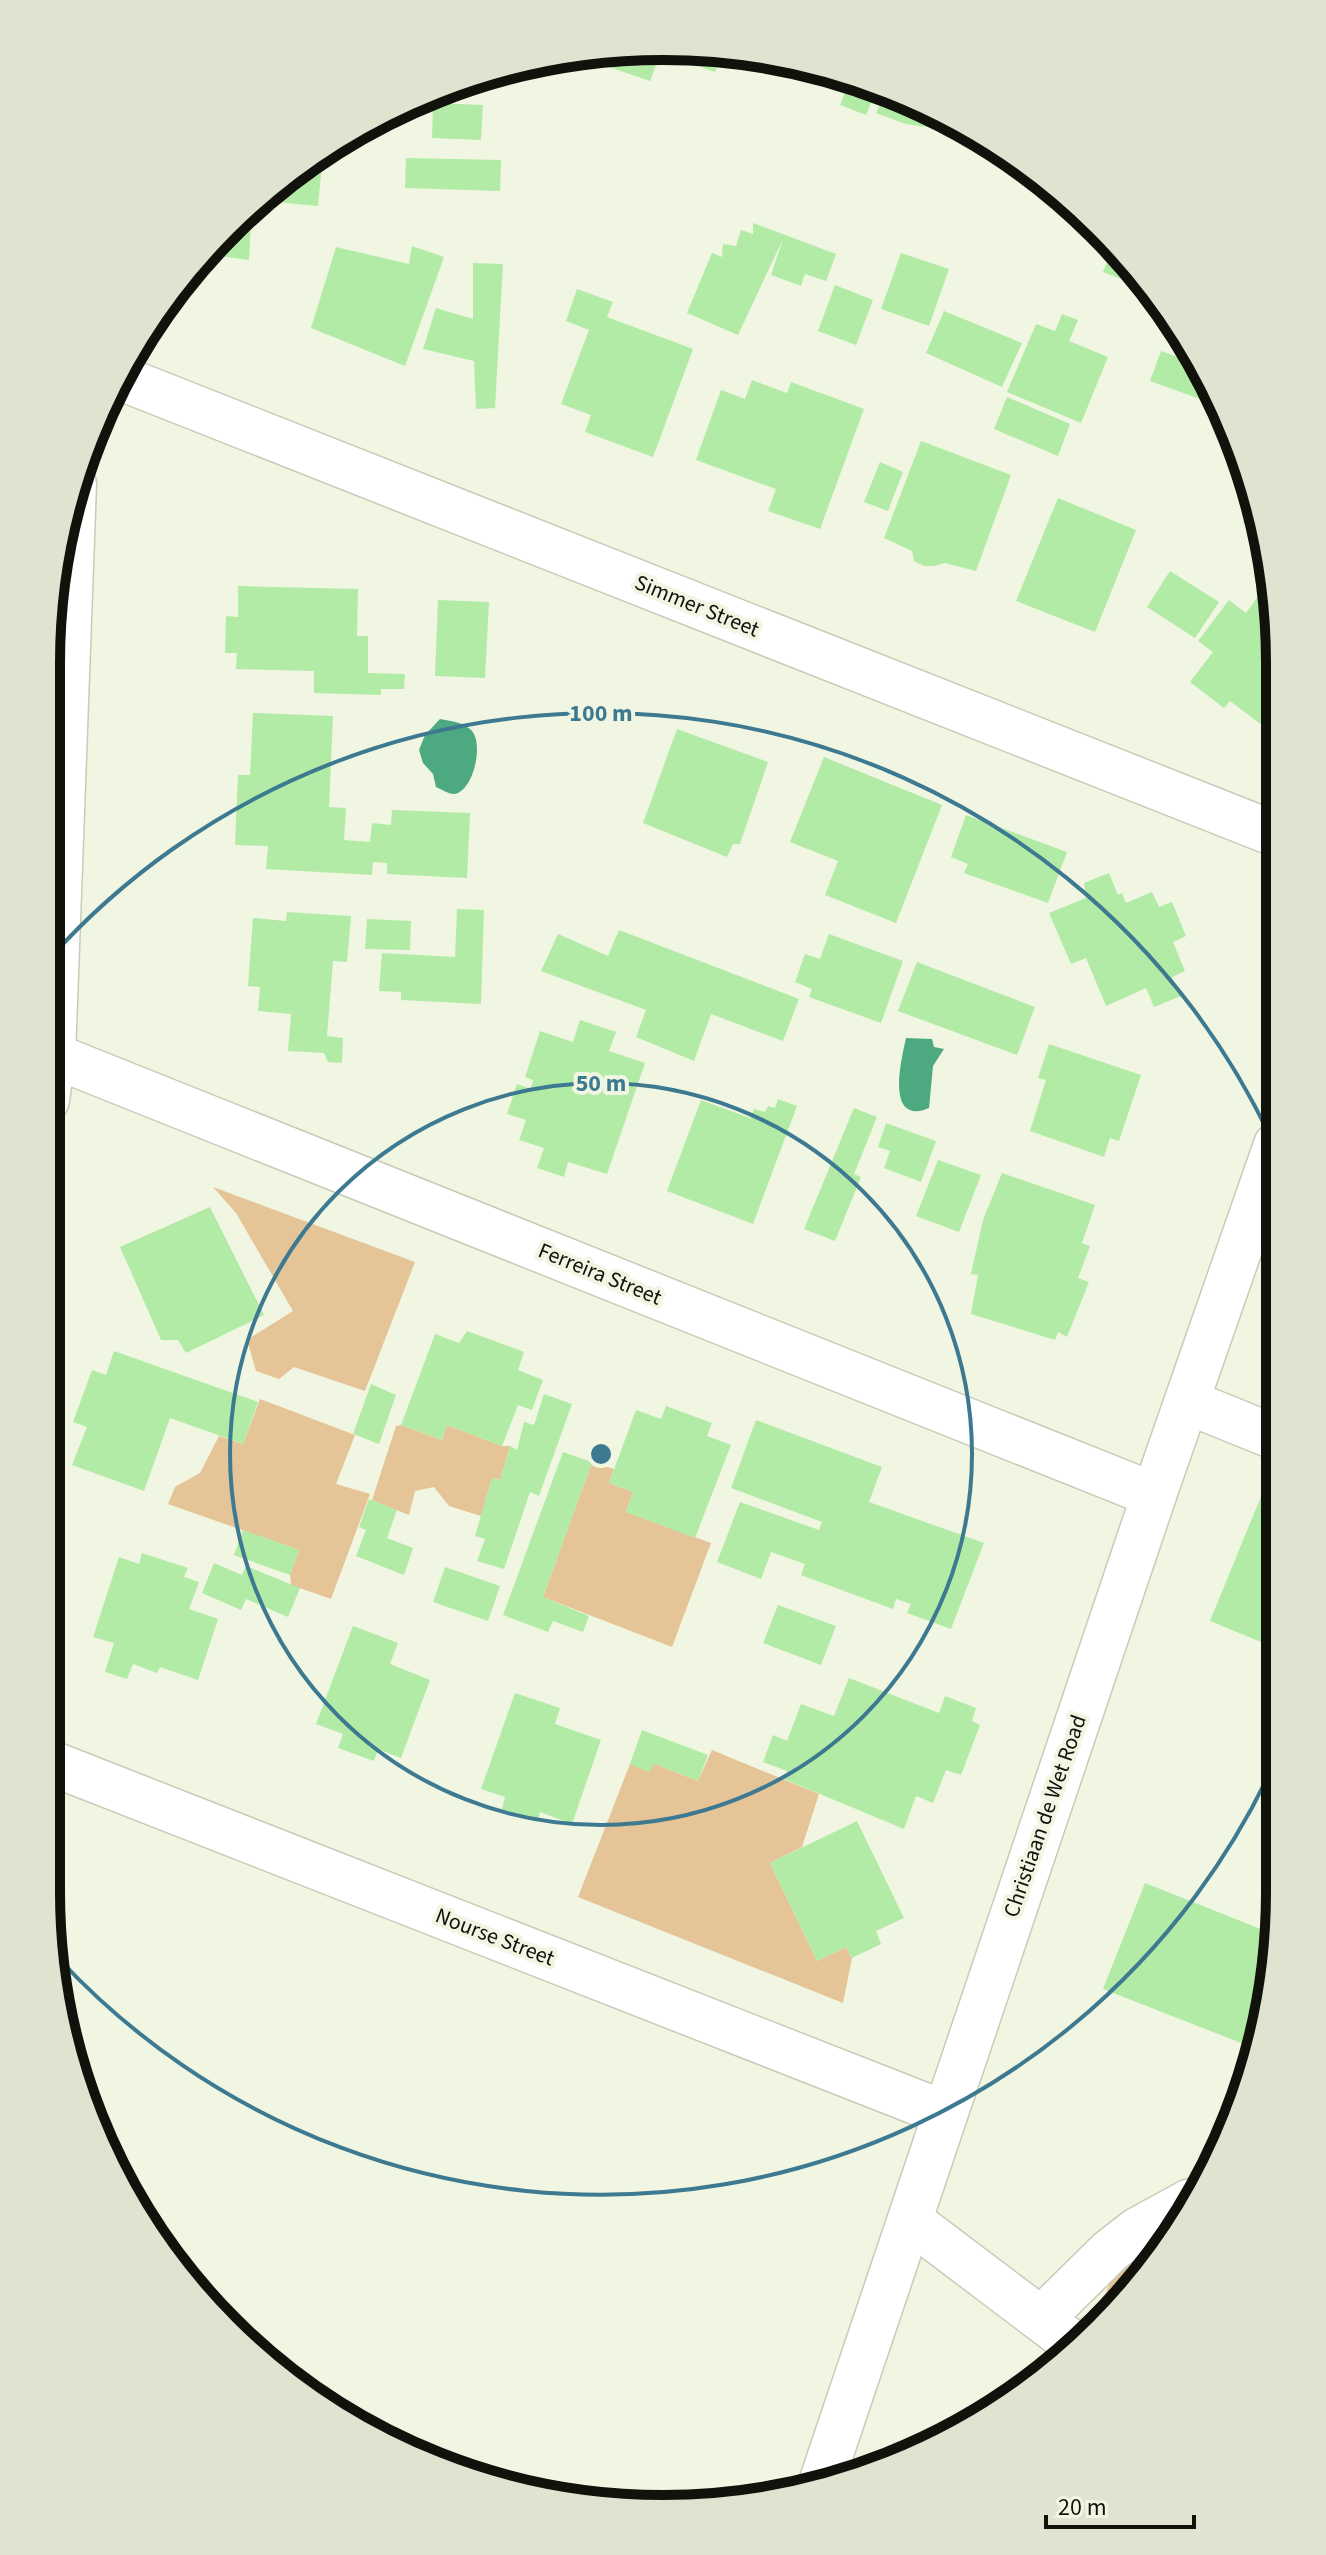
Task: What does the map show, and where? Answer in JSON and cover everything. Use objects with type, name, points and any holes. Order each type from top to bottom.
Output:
[{"type":"street","name":"Simmer Street","points":[[130,382],[1266,830]]},
{"type":"street","points":[[60,817],[71,549]]},
{"type":"street","name":"Ferreira Street","points":[[60,1059],[1154,1495]]},
{"type":"street","name":"Christiaan de Wet Road","points":[[825,2472],[1154,1495],[1266,1174]]},
{"type":"street","points":[[1188,1402],[1266,1434]]},
{"type":"street","name":"Nourse Street","points":[[60,1766],[944,2113]]},
{"type":"street","points":[[1042,2318],[1119,2244],[1137,2230],[1175,2209]]},
{"type":"street","points":[[911,2221],[1067,2339]]},
{"type":"shaded area","points":[[440,719],[470,729],[477,744],[472,775],[467,785],[454,794],[436,787],[433,774],[423,763],[419,750],[425,735]]},
{"type":"shaded area","points":[[906,1038],[932,1039],[934,1047],[944,1049],[933,1066],[929,1108],[920,1111],[904,1106],[899,1088]]},
{"type":"shaded area","points":[[213,1187],[415,1262],[365,1391],[294,1367],[279,1379],[256,1371],[247,1340],[293,1311],[236,1213]]},
{"type":"shaded area","points":[[260,1399],[355,1435],[336,1484],[370,1494],[331,1599],[291,1585],[290,1575],[299,1550],[168,1504],[175,1487],[200,1473],[219,1436],[243,1444]]},
{"type":"shaded area","points":[[401,1425],[442,1440],[447,1425],[502,1446],[510,1446],[500,1480],[492,1478],[481,1516],[449,1506],[434,1487],[415,1491],[409,1515],[372,1500],[396,1426]]},
{"type":"shaded area","points":[[592,1462],[614,1469],[609,1483],[633,1492],[626,1512],[711,1543],[672,1647],[543,1597]]},
{"type":"shaded area","points":[[712,1750],[819,1794],[802,1847],[770,1863],[817,1961],[846,1947],[852,1958],[843,2003],[578,1897],[630,1764],[649,1771],[655,1764],[698,1781]]},
{"type":"shaded area","points":[[1153,2242],[1105,2301],[1113,2277],[1133,2256]]},
{"type":"building","points":[[658,60],[650,81],[603,65],[624,61]]},
{"type":"building","points":[[684,61],[719,63],[715,72]]},
{"type":"building","points":[[846,89],[873,98],[866,115],[840,105]]},
{"type":"building","points":[[881,101],[944,130],[906,124],[876,113]]},
{"type":"building","points":[[483,105],[481,140],[432,138],[433,106]]},
{"type":"building","points":[[406,158],[501,160],[500,191],[405,188]]},
{"type":"building","points":[[322,166],[318,206],[275,202]]},
{"type":"building","points":[[251,223],[249,260],[219,256]]},
{"type":"building","points":[[753,223],[836,254],[826,281],[805,274],[801,286],[771,275],[783,239],[738,335],[687,313],[712,253],[722,257],[723,244],[736,246],[741,230],[753,234]]},
{"type":"building","points":[[412,246],[444,257],[405,366],[311,328],[336,247],[409,264]]},
{"type":"building","points":[[901,253],[949,269],[929,326],[881,309]]},
{"type":"building","points":[[1109,258],[1130,282],[1103,272]]},
{"type":"building","points":[[473,263],[503,264],[495,408],[476,409],[474,361],[423,349],[436,308],[473,319]]},
{"type":"building","points":[[835,285],[873,300],[856,345],[818,331]]},
{"type":"building","points":[[577,289],[613,302],[607,317],[693,349],[653,457],[585,432],[591,415],[561,404],[589,330],[566,321]]},
{"type":"building","points":[[944,311],[1022,343],[1002,387],[926,353]]},
{"type":"building","points":[[1062,314],[1078,320],[1069,341],[1108,357],[1081,423],[1007,392],[1036,324],[1055,331]]},
{"type":"building","points":[[1161,351],[1183,359],[1206,401],[1150,381]]},
{"type":"building","points":[[752,380],[787,393],[791,382],[864,409],[820,529],[768,511],[776,489],[696,460],[721,390],[745,399]]},
{"type":"building","points":[[1007,397],[1070,424],[1058,456],[994,429]]},
{"type":"building","points":[[921,441],[1011,475],[976,571],[945,563],[924,566],[914,561],[912,551],[884,538]]},
{"type":"building","points":[[880,462],[903,472],[888,511],[864,502]]},
{"type":"building","points":[[1058,498],[1136,530],[1095,632],[1016,601]]},
{"type":"building","points":[[1170,571],[1219,602],[1195,638],[1147,607]]},
{"type":"building","points":[[238,586],[358,589],[357,636],[368,636],[368,673],[405,674],[404,689],[381,689],[381,695],[314,693],[314,671],[236,669],[237,653],[225,653],[226,616],[238,617]]},
{"type":"building","points":[[1259,595],[1262,598],[1266,728],[1230,701],[1224,708],[1190,682],[1213,652],[1198,641],[1229,600],[1246,613]]},
{"type":"building","points":[[438,600],[489,602],[485,678],[435,676]]},
{"type":"building","points":[[253,713],[333,716],[329,807],[346,808],[344,840],[370,842],[372,823],[391,825],[392,810],[470,813],[467,878],[387,874],[387,863],[373,862],[372,875],[266,869],[268,846],[235,845],[238,775],[250,775]]},
{"type":"building","points":[[677,729],[768,762],[740,844],[733,844],[727,857],[643,823]]},
{"type":"building","points":[[824,757],[942,805],[896,923],[825,895],[838,861],[790,842]]},
{"type":"building","points":[[966,815],[1067,852],[1048,903],[964,873],[968,864],[951,857]]},
{"type":"building","points":[[1109,873],[1118,895],[1122,893],[1126,903],[1152,892],[1159,907],[1172,902],[1186,936],[1173,942],[1185,971],[1172,977],[1181,996],[1154,1007],[1146,988],[1106,1006],[1086,958],[1071,964],[1049,913],[1086,898],[1084,883]]},
{"type":"building","points":[[457,909],[484,910],[481,1004],[401,1000],[401,992],[379,991],[382,953],[455,957]]},
{"type":"building","points":[[287,912],[351,916],[347,962],[333,961],[327,1036],[343,1038],[342,1063],[328,1062],[324,1053],[288,1051],[291,1014],[258,1011],[260,987],[248,986],[253,918],[286,921]]},
{"type":"building","points":[[367,919],[411,921],[410,950],[365,949]]},
{"type":"building","points":[[619,930],[799,999],[783,1041],[711,1014],[694,1061],[636,1037],[646,1010],[541,971],[558,934],[608,956]]},
{"type":"building","points":[[829,934],[903,961],[881,1023],[809,997],[812,989],[795,982],[805,954],[820,959]]},
{"type":"building","points":[[917,962],[1035,1007],[1017,1055],[898,1011]]},
{"type":"building","points":[[580,1020],[616,1032],[609,1051],[645,1063],[607,1174],[568,1162],[564,1177],[537,1168],[544,1148],[519,1140],[526,1120],[507,1114],[517,1084],[531,1089],[533,1080],[525,1077],[540,1031],[573,1042]]},
{"type":"building","points":[[1049,1044],[1141,1075],[1119,1141],[1110,1138],[1104,1157],[1030,1131],[1046,1080],[1038,1078]]},
{"type":"building","points":[[778,1099],[797,1106],[753,1224],[667,1191],[701,1100],[750,1118],[754,1109],[765,1112],[768,1106],[775,1108]]},
{"type":"building","points":[[854,1108],[877,1117],[854,1174],[861,1177],[835,1241],[804,1229]]},
{"type":"building","points":[[886,1123],[936,1141],[921,1182],[884,1168],[890,1151],[878,1147]]},
{"type":"building","points":[[938,1160],[981,1175],[959,1232],[916,1216]]},
{"type":"building","points":[[1002,1173],[1095,1205],[1082,1243],[1090,1246],[1078,1278],[1089,1282],[1067,1337],[1058,1332],[1055,1340],[971,1314],[978,1275],[971,1274],[983,1220]]},
{"type":"building","points":[[210,1207],[264,1315],[186,1353],[178,1340],[161,1340],[120,1247]]},
{"type":"building","points":[[467,1331],[524,1352],[518,1370],[543,1380],[532,1410],[518,1405],[502,1446],[447,1425],[442,1440],[401,1425],[435,1334],[459,1343]]},
{"type":"building","points":[[114,1351],[258,1402],[243,1444],[170,1418],[144,1491],[72,1465],[87,1427],[73,1422],[92,1370],[106,1375]]},
{"type":"building","points":[[371,1384],[396,1395],[379,1444],[353,1434]]},
{"type":"building","points":[[544,1394],[572,1404],[539,1496],[530,1492],[504,1569],[477,1561],[485,1539],[475,1536],[492,1478],[500,1480],[510,1446],[517,1450],[524,1422],[534,1425]]},
{"type":"building","points":[[666,1406],[712,1423],[707,1436],[731,1445],[695,1538],[626,1512],[633,1492],[609,1483],[636,1410],[661,1419]]},
{"type":"building","points":[[756,1420],[882,1467],[869,1502],[984,1543],[951,1629],[907,1613],[911,1604],[896,1599],[893,1609],[801,1575],[805,1564],[771,1552],[761,1579],[717,1562],[740,1502],[819,1530],[822,1522],[731,1488]]},
{"type":"building","points":[[563,1452],[592,1462],[543,1597],[589,1616],[583,1632],[553,1621],[548,1632],[503,1615]]},
{"type":"building","points":[[1266,1484],[1266,1644],[1210,1621]]},
{"type":"building","points":[[369,1499],[397,1510],[387,1538],[413,1548],[404,1575],[356,1556],[366,1530],[359,1527]]},
{"type":"building","points":[[243,1530],[299,1550],[290,1575],[234,1555]]},
{"type":"building","points":[[142,1553],[188,1568],[184,1577],[199,1582],[189,1609],[218,1619],[198,1680],[160,1667],[157,1673],[133,1664],[127,1679],[105,1672],[114,1643],[93,1637],[119,1557],[139,1564]]},
{"type":"building","points":[[214,1563],[242,1575],[246,1566],[300,1588],[288,1617],[246,1599],[241,1610],[202,1593]]},
{"type":"building","points":[[445,1567],[500,1586],[488,1621],[433,1602]]},
{"type":"building","points":[[778,1605],[836,1626],[821,1665],[763,1643]]},
{"type":"building","points":[[353,1626],[398,1643],[390,1664],[430,1680],[401,1758],[378,1749],[374,1761],[338,1748],[343,1734],[316,1724]]},
{"type":"building","points":[[849,1678],[939,1713],[945,1696],[976,1708],[972,1721],[980,1725],[961,1775],[946,1770],[933,1803],[916,1796],[904,1829],[784,1779],[787,1771],[763,1762],[773,1735],[787,1741],[801,1704],[834,1716]]},
{"type":"building","points":[[515,1693],[560,1708],[555,1724],[601,1740],[572,1824],[540,1812],[537,1822],[502,1809],[505,1797],[481,1789]]},
{"type":"building","points":[[642,1730],[708,1755],[698,1781],[655,1764],[649,1772],[630,1764]]},
{"type":"building","points":[[857,1821],[904,1918],[876,1931],[881,1944],[852,1958],[846,1947],[817,1961],[770,1863]]},
{"type":"building","points":[[1145,1883],[1265,1931],[1261,1971],[1246,2045],[1103,1989]]}]
